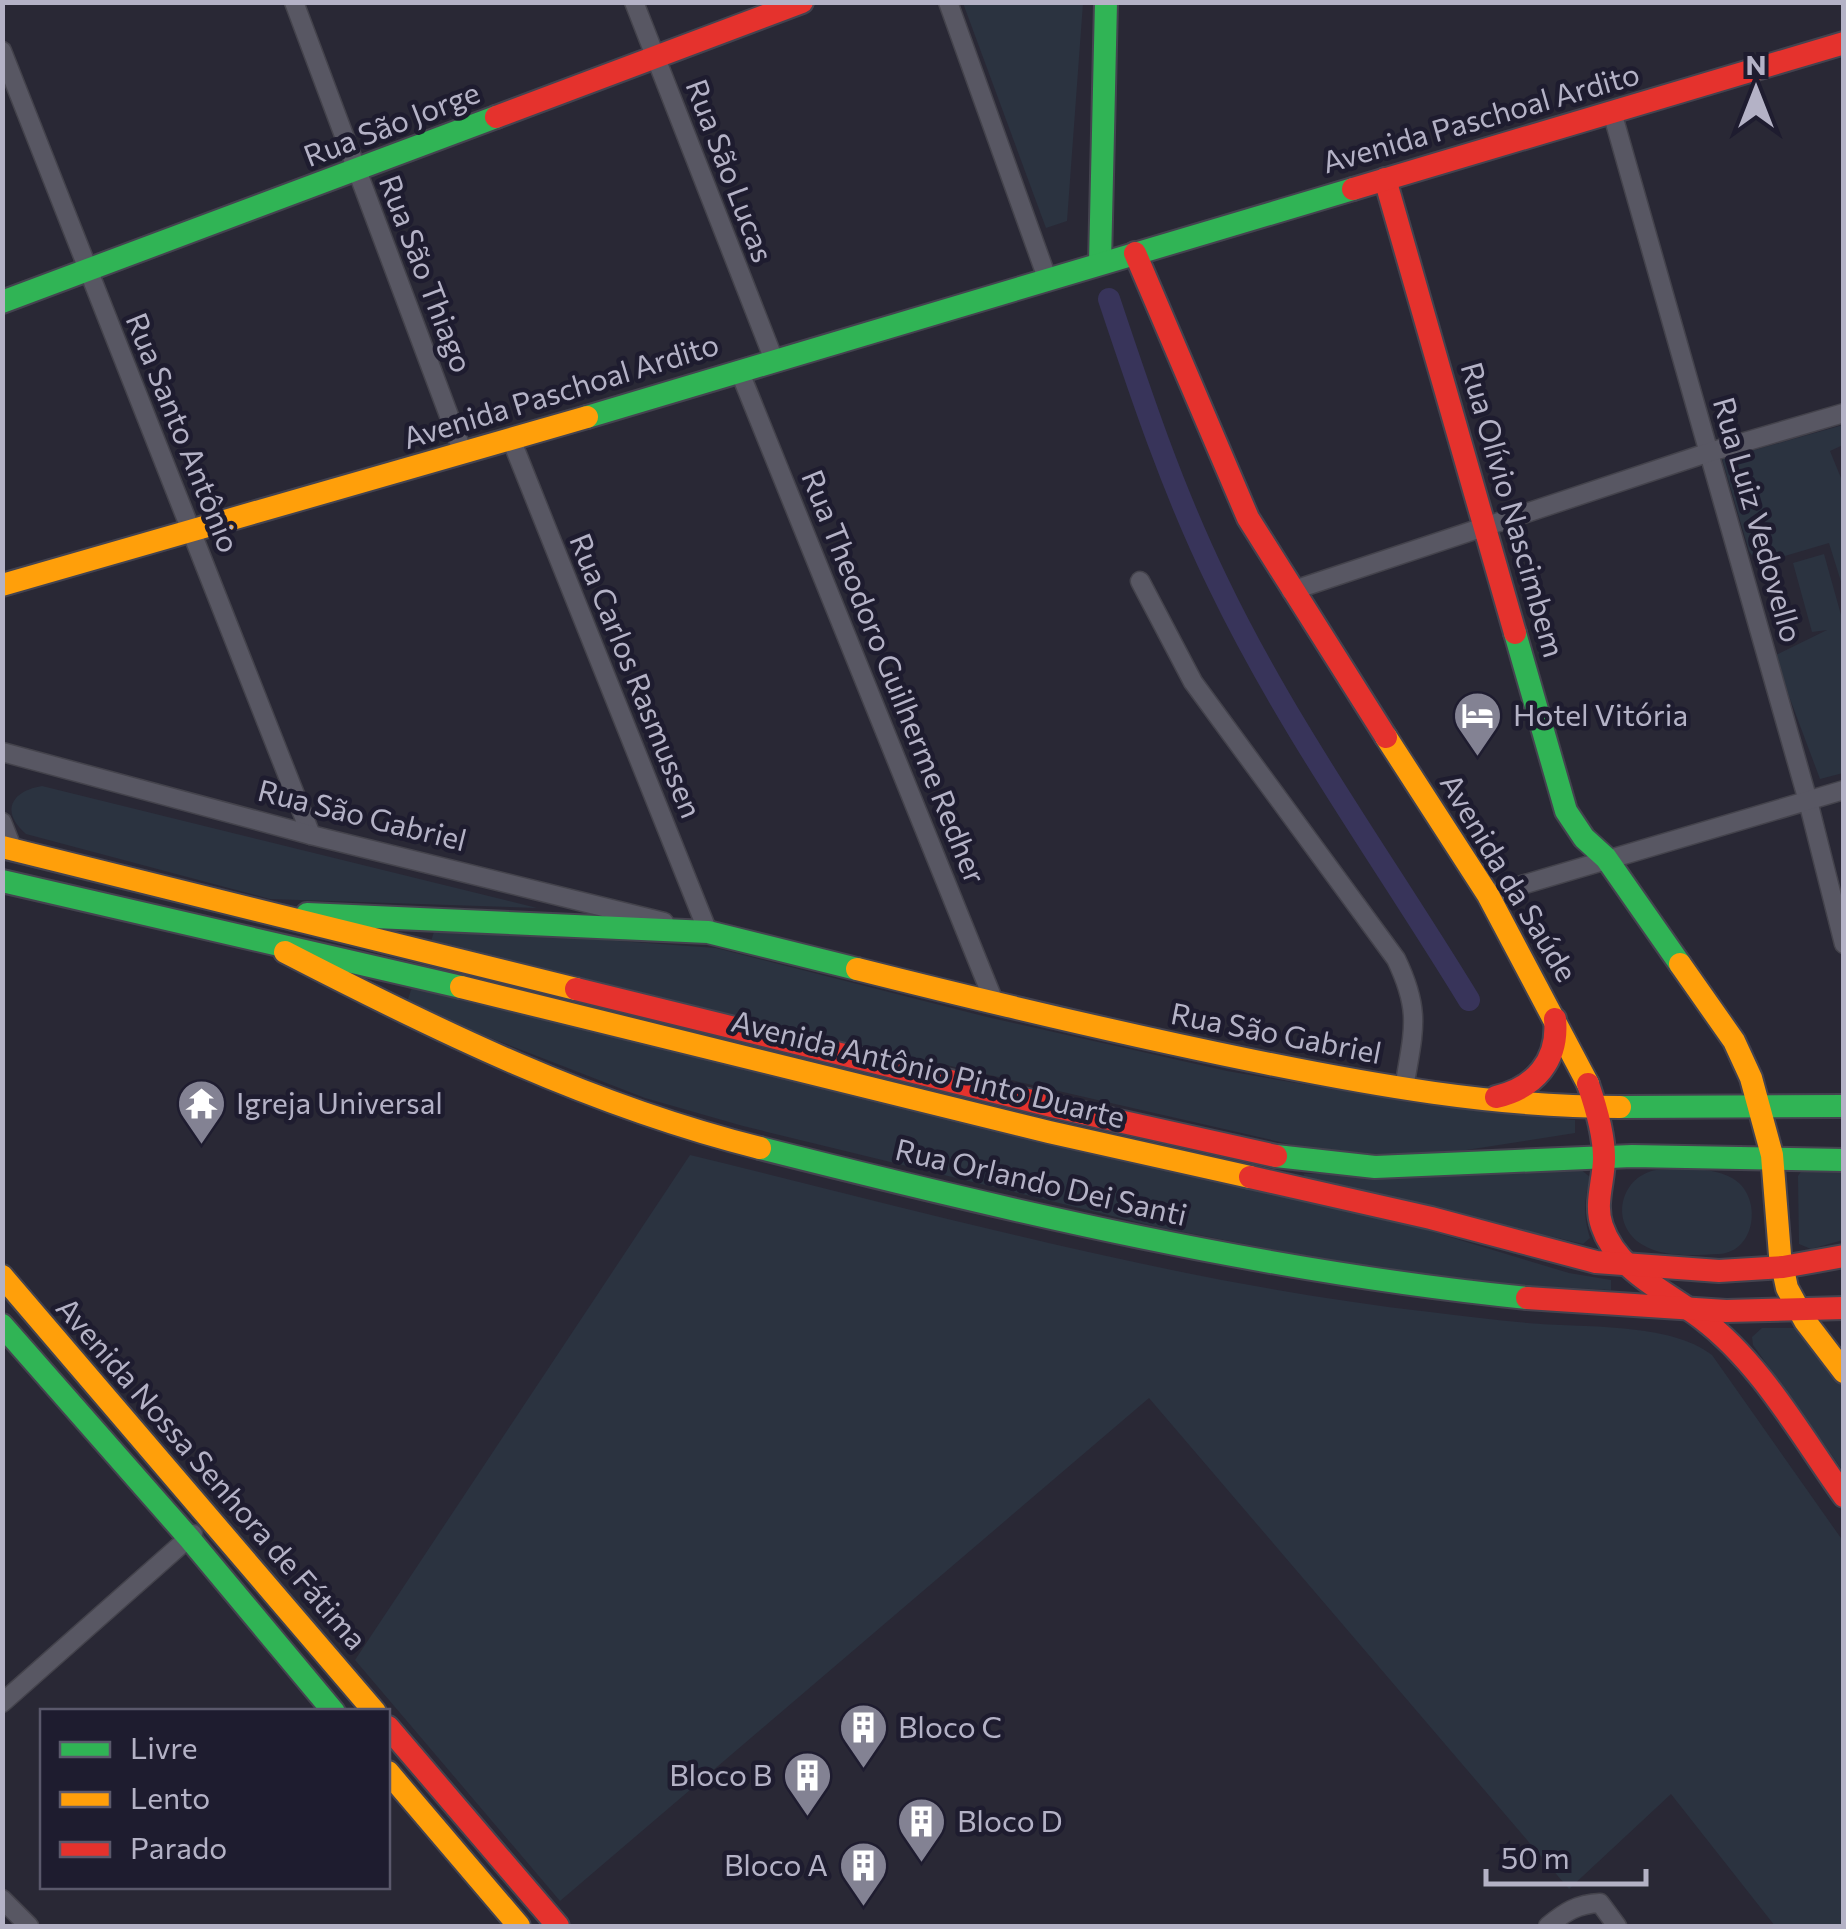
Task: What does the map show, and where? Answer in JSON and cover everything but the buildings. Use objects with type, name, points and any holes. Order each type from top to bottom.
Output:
[{"type":"main road","name":"Rua São Jorge","points":[[2,302],[802,2]]},
{"type":"main road","points":[[1100,263],[1106,2]]},
{"type":"main road","name":"Avenida Paschoal Ardito","points":[[2,585],[511,439],[1844,43]]},
{"type":"main road","name":"Rua Olívio Nascimbem","points":[[1385,179],[1566,811],[1584,838],[1606,858],[1734,1041],[1751,1070],[1773,1157]]},
{"type":"main road","points":[[1101,227],[1110,242],[1135,254]]},
{"type":"main road","name":"Avenida da Saúde","points":[[1135,254],[1248,518],[1488,895],[1583,1069],[1596,1107],[1604,1157],[1599,1195],[1601,1224],[1616,1252],[1628,1266],[1691,1310],[1742,1355],[1844,1496]]},
{"type":"main road","name":"Avenida Antônio Pinto Duarte","points":[[8,849],[1056,1107],[1294,1160],[1402,1167],[1604,1157],[1844,1160]]},
{"type":"main road","name":"Avenida Antônio Pinto Duarte","points":[[2,881],[1030,1127],[1431,1218],[1562,1255],[1628,1266],[1697,1271],[1783,1267],[1844,1256]]},
{"type":"main road","name":"Rua São Gabriel","points":[[267,912],[708,932],[995,1004],[1228,1056],[1483,1099],[1596,1107],[1844,1106]]},
{"type":"main road","name":"Rua Orlando Dei Santi","points":[[267,943],[444,1034],[638,1113],[730,1140],[1136,1238],[1345,1277],[1517,1299],[1691,1310],[1800,1312],[1844,1308]]},
{"type":"main road","points":[[1483,1099],[1517,1090],[1546,1067],[1556,1038],[1553,1010]]},
{"type":"main road","points":[[1773,1157],[1788,1290],[1844,1372]]},
{"type":"main road","name":"Avenida Nossa Senhora de Fátima","points":[[2,1276],[371,1709]]},
{"type":"main road","name":"Avenida Nossa Senhora de Fátima","points":[[2,1325],[331,1709]]},
{"type":"main road","points":[[390,1729],[558,1926]]},
{"type":"main road","points":[[390,1774],[519,1926]]},
{"type":"street","name":"Rua São Thiago","points":[[294,2],[462,453]]},
{"type":"street","name":"Rua São Lucas","points":[[634,2],[774,360]]},
{"type":"street","points":[[948,2],[1047,278]]},
{"type":"street","name":"Rua Santo Antônio","points":[[2,51],[310,835]]},
{"type":"street","name":"Rua Luiz Vedovello","points":[[1612,112],[1808,801],[1844,944]]},
{"type":"street","name":"Rua Theodoro Guilherme Redher","points":[[739,370],[995,1004]]},
{"type":"street","points":[[1291,591],[1710,452],[1844,412]]},
{"type":"street","name":"Rua Carlos Rasmussen","points":[[511,439],[708,932]]},
{"type":"street","points":[[1140,581],[1193,682],[1396,958],[1410,988],[1415,1016],[1404,1088]]},
{"type":"street","name":"Rua São Gabriel","points":[[2,752],[310,835],[708,932]]},
{"type":"street","points":[[1488,895],[1844,790]]},
{"type":"street","points":[[2,822],[8,849]]},
{"type":"street","points":[[2,1702],[210,1519]]},
{"type":"street","points":[[2,1899],[29,1926]]},
{"type":"street","points":[[1548,1926],[1567,1910],[1584,1903],[1600,1903],[1617,1926]]},
{"type":"shaded area","points":[[963,3],[1083,3],[1067,221],[1046,228]]},
{"type":"shaded area","points":[[1843,425],[1843,445],[1830,451],[1843,483],[1843,588],[1829,543],[1758,564],[1749,551],[1722,459]]},
{"type":"shaded area","points":[[1824,554],[1843,622],[1843,773],[1820,779],[1774,656],[1827,630],[1812,632],[1793,563]]},
{"type":"shaded area","points":[[42,786],[537,908],[270,899],[26,834],[13,818],[13,804],[23,793]]},
{"type":"shaded area","points":[[434,932],[716,948],[987,1017],[1227,1071],[1425,1105],[1575,1120],[1575,1133],[1447,1153],[1377,1154],[1302,1147],[431,941]]},
{"type":"shaded area","points":[[412,987],[1430,1231],[1569,1273],[1611,1280],[1611,1290],[1516,1285],[1348,1264],[1157,1227],[743,1126],[645,1098],[406,1005]]},
{"type":"shaded area","points":[[690,1155],[1150,1266],[1336,1300],[1528,1323],[1649,1332],[1694,1344],[1712,1355],[1843,1541],[1843,1926],[1775,1926],[1671,1794],[1569,1889],[1149,1398],[560,1901],[355,1660]]},
{"type":"shaded area","points":[[1580,1169],[1590,1177],[1585,1208],[1590,1238],[1583,1244],[1303,1177],[1304,1174]]},
{"type":"shaded area","points":[[1656,1170],[1714,1172],[1742,1186],[1752,1209],[1748,1234],[1741,1244],[1719,1254],[1680,1255],[1651,1249],[1632,1236],[1622,1214],[1627,1192],[1643,1174]]},
{"type":"shaded area","points":[[1802,1170],[1843,1171],[1843,1240],[1811,1249],[1799,1244],[1798,1176]]},
{"type":"shaded area","points":[[1762,1328],[1795,1328],[1843,1387],[1843,1471],[1753,1345],[1752,1337]]},
{"type":"waterway","points":[[1109,299],[1172,478],[1245,637],[1306,743],[1469,1000]]},
{"type":"traffic: fast","points":[[1100,263],[1106,2]]},
{"type":"traffic: fast","points":[[2,302],[496,117]]},
{"type":"traffic: fast","points":[[587,417],[1353,189]]},
{"type":"traffic: fast","points":[[1515,633],[1566,811],[1584,838],[1606,858],[1680,964]]},
{"type":"traffic: fast","points":[[2,881],[461,987]]},
{"type":"traffic: fast","points":[[307,914],[708,932],[857,969]]},
{"type":"traffic: fast","points":[[1620,1107],[1844,1106]]},
{"type":"traffic: fast","points":[[760,1148],[950,1195],[1237,1256],[1333,1273],[1527,1298]]},
{"type":"traffic: fast","points":[[1276,1156],[1375,1167],[1632,1156],[1844,1160]]},
{"type":"traffic: fast","points":[[2,1325],[189,1538],[332,1709]]},
{"type":"traffic: slow","points":[[2,585],[587,417]]},
{"type":"traffic: slow","points":[[1386,737],[1488,895],[1588,1084]]},
{"type":"traffic: slow","points":[[2,847],[576,989]]},
{"type":"traffic: slow","points":[[285,952],[517,1064],[636,1111],[760,1148]]},
{"type":"traffic: slow","points":[[1680,964],[1734,1041],[1751,1078],[1772,1155],[1780,1255],[1787,1288],[1805,1321],[1844,1372]]},
{"type":"traffic: slow","points":[[857,969],[1102,1028],[1342,1078],[1480,1099],[1620,1107]]},
{"type":"traffic: slow","points":[[461,987],[1049,1132],[1250,1177]]},
{"type":"traffic: slow","points":[[2,1276],[372,1709]]},
{"type":"traffic: slow","points":[[390,1774],[519,1926]]},
{"type":"traffic: jam","points":[[496,117],[802,2]]},
{"type":"traffic: jam","points":[[1353,189],[1844,43]]},
{"type":"traffic: jam","points":[[1385,179],[1515,633]]},
{"type":"traffic: jam","points":[[1135,253],[1248,518],[1386,737]]},
{"type":"traffic: jam","points":[[576,989],[1056,1107],[1276,1156]]},
{"type":"traffic: jam","points":[[1496,1097],[1522,1087],[1542,1070],[1553,1047],[1555,1019]]},
{"type":"traffic: jam","points":[[1588,1084],[1603,1140],[1599,1209],[1609,1242],[1631,1268],[1701,1318],[1743,1356],[1844,1496]]},
{"type":"traffic: jam","points":[[1250,1177],[1431,1218],[1596,1262],[1719,1271],[1783,1267],[1844,1256]]},
{"type":"traffic: jam","points":[[1527,1298],[1726,1311],[1844,1308]]},
{"type":"traffic: jam","points":[[390,1729],[558,1926]]},
{"type":"place","name":"Hotel Vitória","points":[[1478,758]]},
{"type":"place","name":"Igreja Universal","points":[[201,1146]]},
{"type":"place","name":"Bloco C","points":[[863,1770]]},
{"type":"place","name":"Bloco B","points":[[807,1818]]},
{"type":"place","name":"Bloco D","points":[[922,1864]]},
{"type":"place","name":"Bloco A","points":[[863,1908]]}]
